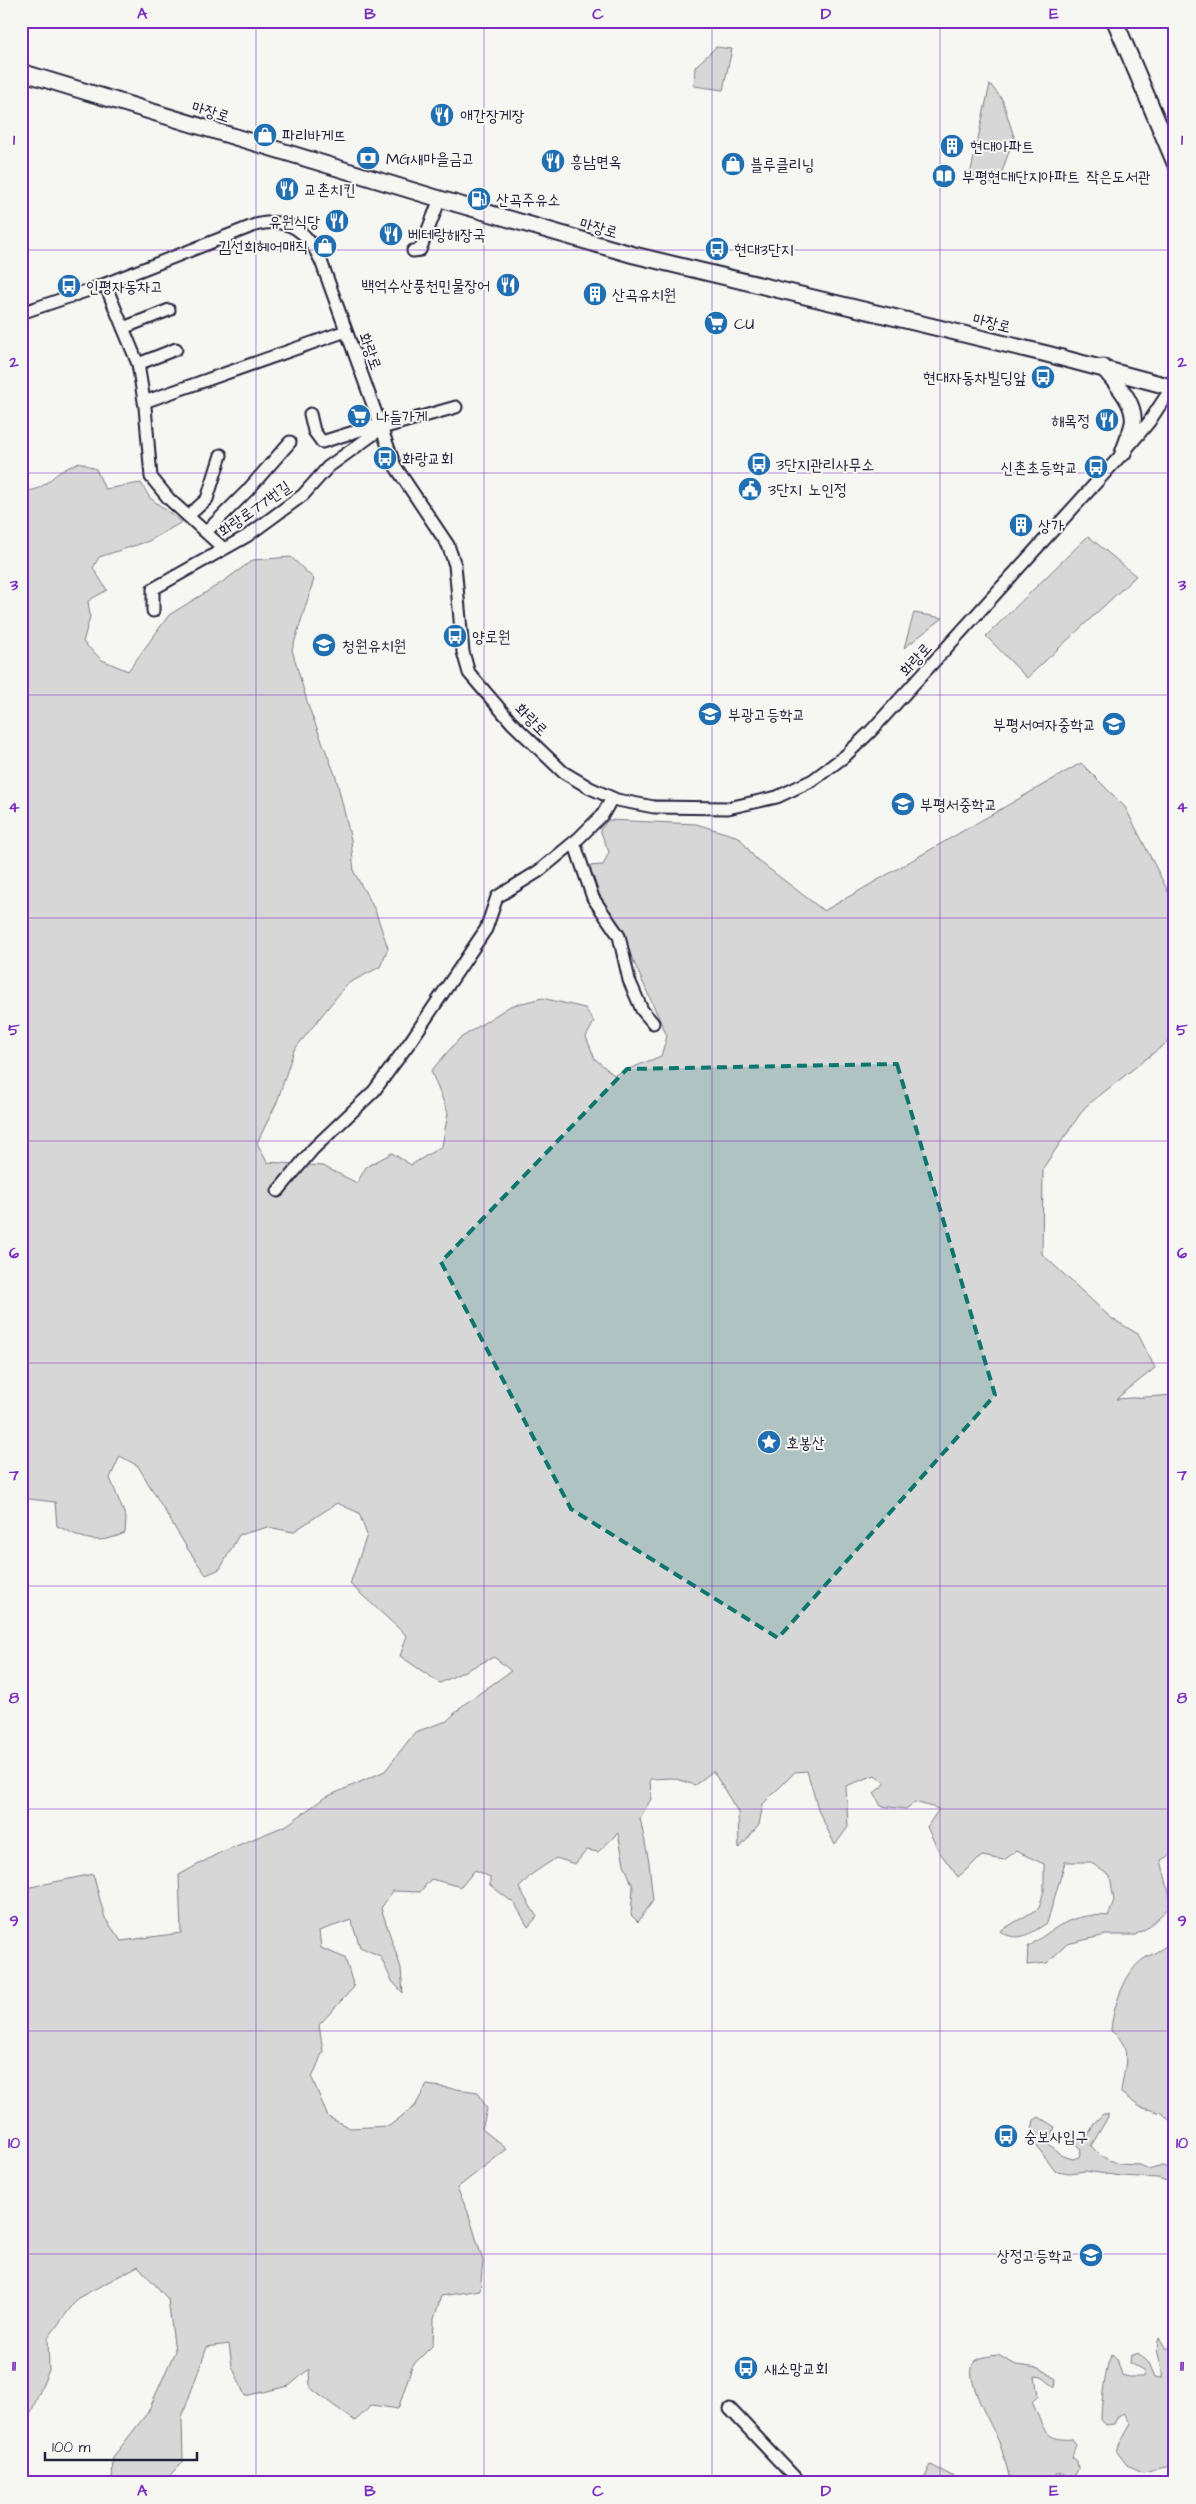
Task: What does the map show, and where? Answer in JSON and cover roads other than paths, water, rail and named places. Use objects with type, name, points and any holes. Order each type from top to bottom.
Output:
[{"type":"main road","points":[[1115,21],[1175,162]]},
{"type":"main road","name":"마장로","points":[[21,72],[440,199],[634,255],[1174,385]]},
{"type":"main road","points":[[1103,368],[1125,396],[1131,408],[1133,422],[1123,453]]},
{"type":"street","points":[[413,252],[420,250],[440,199]]},
{"type":"street","name":"화랑로","points":[[21,313],[105,284],[255,224],[270,221],[284,222],[302,233],[315,249],[395,466],[448,545],[454,565],[463,652],[469,673],[512,723],[563,772],[612,798],[654,807],[728,808],[777,797],[813,780],[845,756],[871,731],[1123,453],[1149,422],[1174,385]]},
{"type":"street","points":[[105,284],[138,364],[144,402],[151,477],[169,499],[224,549]]},
{"type":"street","points":[[123,328],[169,310]]},
{"type":"street","points":[[144,402],[346,331]]},
{"type":"street","points":[[138,364],[176,349]]},
{"type":"street","points":[[310,414],[314,431],[322,442],[373,426],[382,428],[456,407]]},
{"type":"street","name":"화랑로77번길","points":[[153,611],[153,590],[248,536],[303,495],[328,468],[382,428]]},
{"type":"street","points":[[206,532],[247,491],[290,442]]},
{"type":"street","points":[[188,516],[200,508],[207,499],[221,455]]},
{"type":"street","points":[[278,1192],[313,1149],[374,1091],[410,1042],[486,929],[497,897],[539,871],[574,842],[603,814],[612,798]]},
{"type":"street","points":[[574,842],[593,898],[618,936],[629,980],[642,1010],[653,1022]]},
{"type":"street","points":[[730,2409],[800,2483]]},
{"type":"place","name":"애간장게장","points":[[442,115]]},
{"type":"place","name":"파리바게뜨","points":[[265,135]]},
{"type":"place","name":"현대아파트","points":[[952,146]]},
{"type":"place","name":"MG새마을금고","points":[[368,158]]},
{"type":"place","name":"흥남면옥","points":[[553,161]]},
{"type":"place","name":"블루클리닝","points":[[733,164]]},
{"type":"place","name":"부평현대1단지아파트 작은도서관","points":[[944,176]]},
{"type":"place","name":"교촌치킨","points":[[287,189]]},
{"type":"place","name":"산곡주유소","points":[[479,199]]},
{"type":"place","name":"유원식당","points":[[337,221]]},
{"type":"place","name":"베테랑해장국","points":[[391,234]]},
{"type":"place","name":"김선희헤어매직","points":[[325,246]]},
{"type":"place","name":"현대3단지","points":[[717,249]]},
{"type":"place","name":"백억수산풍천민물장어","points":[[508,285]]},
{"type":"place","name":"인평자동차고","points":[[69,286]]},
{"type":"place","name":"산곡유치원","points":[[595,294]]},
{"type":"place","name":"CU","points":[[716,323]]},
{"type":"place","name":"현대자동차빌딩앞","points":[[1043,377]]},
{"type":"place","name":"나들가게","points":[[359,416]]},
{"type":"place","name":"해목정","points":[[1107,420]]},
{"type":"place","name":"화랑교회","points":[[385,458]]},
{"type":"place","name":"3단지관리사무소","points":[[759,464]]},
{"type":"place","name":"신촌초등학교","points":[[1096,467]]},
{"type":"place","name":"3단지 노인정","points":[[750,489]]},
{"type":"place","name":"상가","points":[[1021,525]]},
{"type":"place","name":"양로원","points":[[455,636]]},
{"type":"place","name":"청원유치원","points":[[324,645]]},
{"type":"place","name":"부광고등학교","points":[[710,714]]},
{"type":"place","name":"부평서여자중학교","points":[[1114,724]]},
{"type":"place","name":"부평서중학교","points":[[903,804]]},
{"type":"place","name":"호봉산","points":[[769,1442]]},
{"type":"place","name":"숭보사입구","points":[[1006,2136]]},
{"type":"place","name":"상정고등학교","points":[[1091,2255]]},
{"type":"place","name":"새소망교회","points":[[746,2368]]}]
